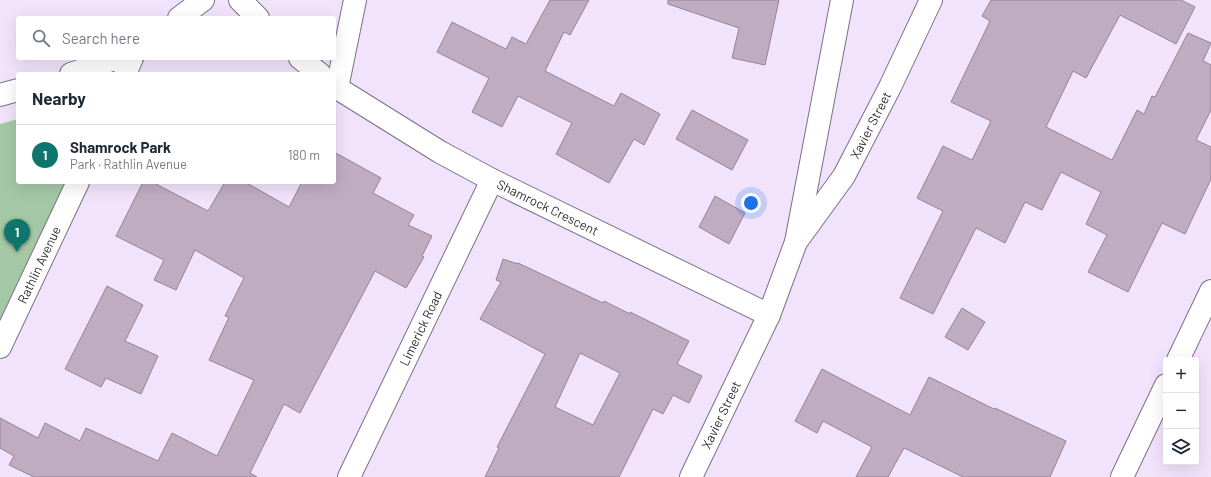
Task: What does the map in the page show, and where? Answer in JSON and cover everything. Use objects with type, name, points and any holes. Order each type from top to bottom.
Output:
[{"type":"street","points":[[182,16],[203,0]]},
{"type":"street","points":[[240,0],[256,16]]},
{"type":"street","points":[[336,83],[356,0]]},
{"type":"street","name":"Xavier Street","points":[[691,477],[769,315],[796,242],[842,0]]},
{"type":"street","name":"Xavier Street","points":[[796,242],[844,176],[890,87],[931,0]]},
{"type":"street","points":[[77,72],[111,60]]},
{"type":"street","points":[[126,72],[131,60]]},
{"type":"street","points":[[302,60],[318,72]]},
{"type":"street","name":"Shamrock Crescent","points":[[336,88],[440,152],[492,180],[769,315]]},
{"type":"street","points":[[0,95],[16,91]]},
{"type":"street","name":"Limerick Road","points":[[349,477],[492,180]]},
{"type":"street","name":"Rathlin Avenue","points":[[0,347],[77,184]]},
{"type":"street","points":[[1179,357],[1211,291]]},
{"type":"street","points":[[1122,477],[1163,391]]},
{"type":"green space","points":[[16,120],[16,184],[68,184],[0,322],[0,124]]},
{"type":"building","points":[[550,0],[589,0],[570,35],[564,32],[545,71],[614,106],[621,93],[660,114],[644,145],[634,139],[609,183],[556,154],[572,123],[518,96],[502,127],[472,112],[489,78],[437,52],[452,22],[506,49],[512,37],[526,44]]},
{"type":"building","points":[[668,0],[779,0],[765,65],[732,58],[739,28],[668,4]]},
{"type":"building","points":[[991,0],[1181,0],[1195,7],[1176,44],[1120,15],[1086,78],[1073,71],[1046,127],[1112,160],[1137,110],[1144,114],[1152,96],[1155,97],[1188,33],[1211,43],[1203,61],[1211,65],[1211,110],[1196,140],[1211,147],[1211,179],[1185,234],[1162,223],[1128,292],[1088,272],[1107,235],[1086,224],[1101,192],[1061,172],[1042,210],[1025,202],[1005,243],[976,228],[933,314],[900,298],[943,211],[917,198],[943,146],[972,160],[991,121],[951,102],[990,21],[982,16]]},
{"type":"building","points":[[692,110],[748,140],[732,170],[676,139]]},
{"type":"building","points":[[336,153],[381,178],[373,193],[414,215],[408,225],[432,236],[422,256],[424,257],[406,288],[375,271],[300,413],[284,404],[250,473],[257,477],[34,477],[9,465],[14,456],[0,448],[0,418],[38,438],[45,423],[80,441],[86,428],[158,461],[172,433],[217,456],[254,380],[209,360],[229,317],[225,316],[244,278],[195,250],[176,290],[154,280],[164,260],[116,236],[142,184],[156,184],[208,211],[224,184],[249,184],[289,207],[301,184],[336,184]]},
{"type":"building","points":[[715,196],[745,213],[729,244],[699,227]]},
{"type":"building","points":[[503,259],[518,263],[603,303],[604,301],[630,314],[630,312],[689,341],[677,364],[702,376],[689,403],[673,395],[663,414],[653,409],[619,477],[485,477],[499,448],[497,447],[545,354],[480,319],[501,282],[496,280]],"holes":[[[580,353],[620,373],[593,425],[555,407]]]},
{"type":"building","points":[[107,286],[143,305],[125,341],[158,356],[141,394],[106,378],[101,387],[65,369]]},
{"type":"building","points":[[962,308],[985,322],[968,350],[945,337]]},
{"type":"building","points":[[822,369],[910,415],[929,377],[994,409],[995,408],[1066,441],[1050,477],[963,477],[904,448],[888,477],[856,477],[872,447],[823,421],[817,433],[795,421]]},
{"type":"place","name":"Shamrock Park","points":[[17,252]]}]
